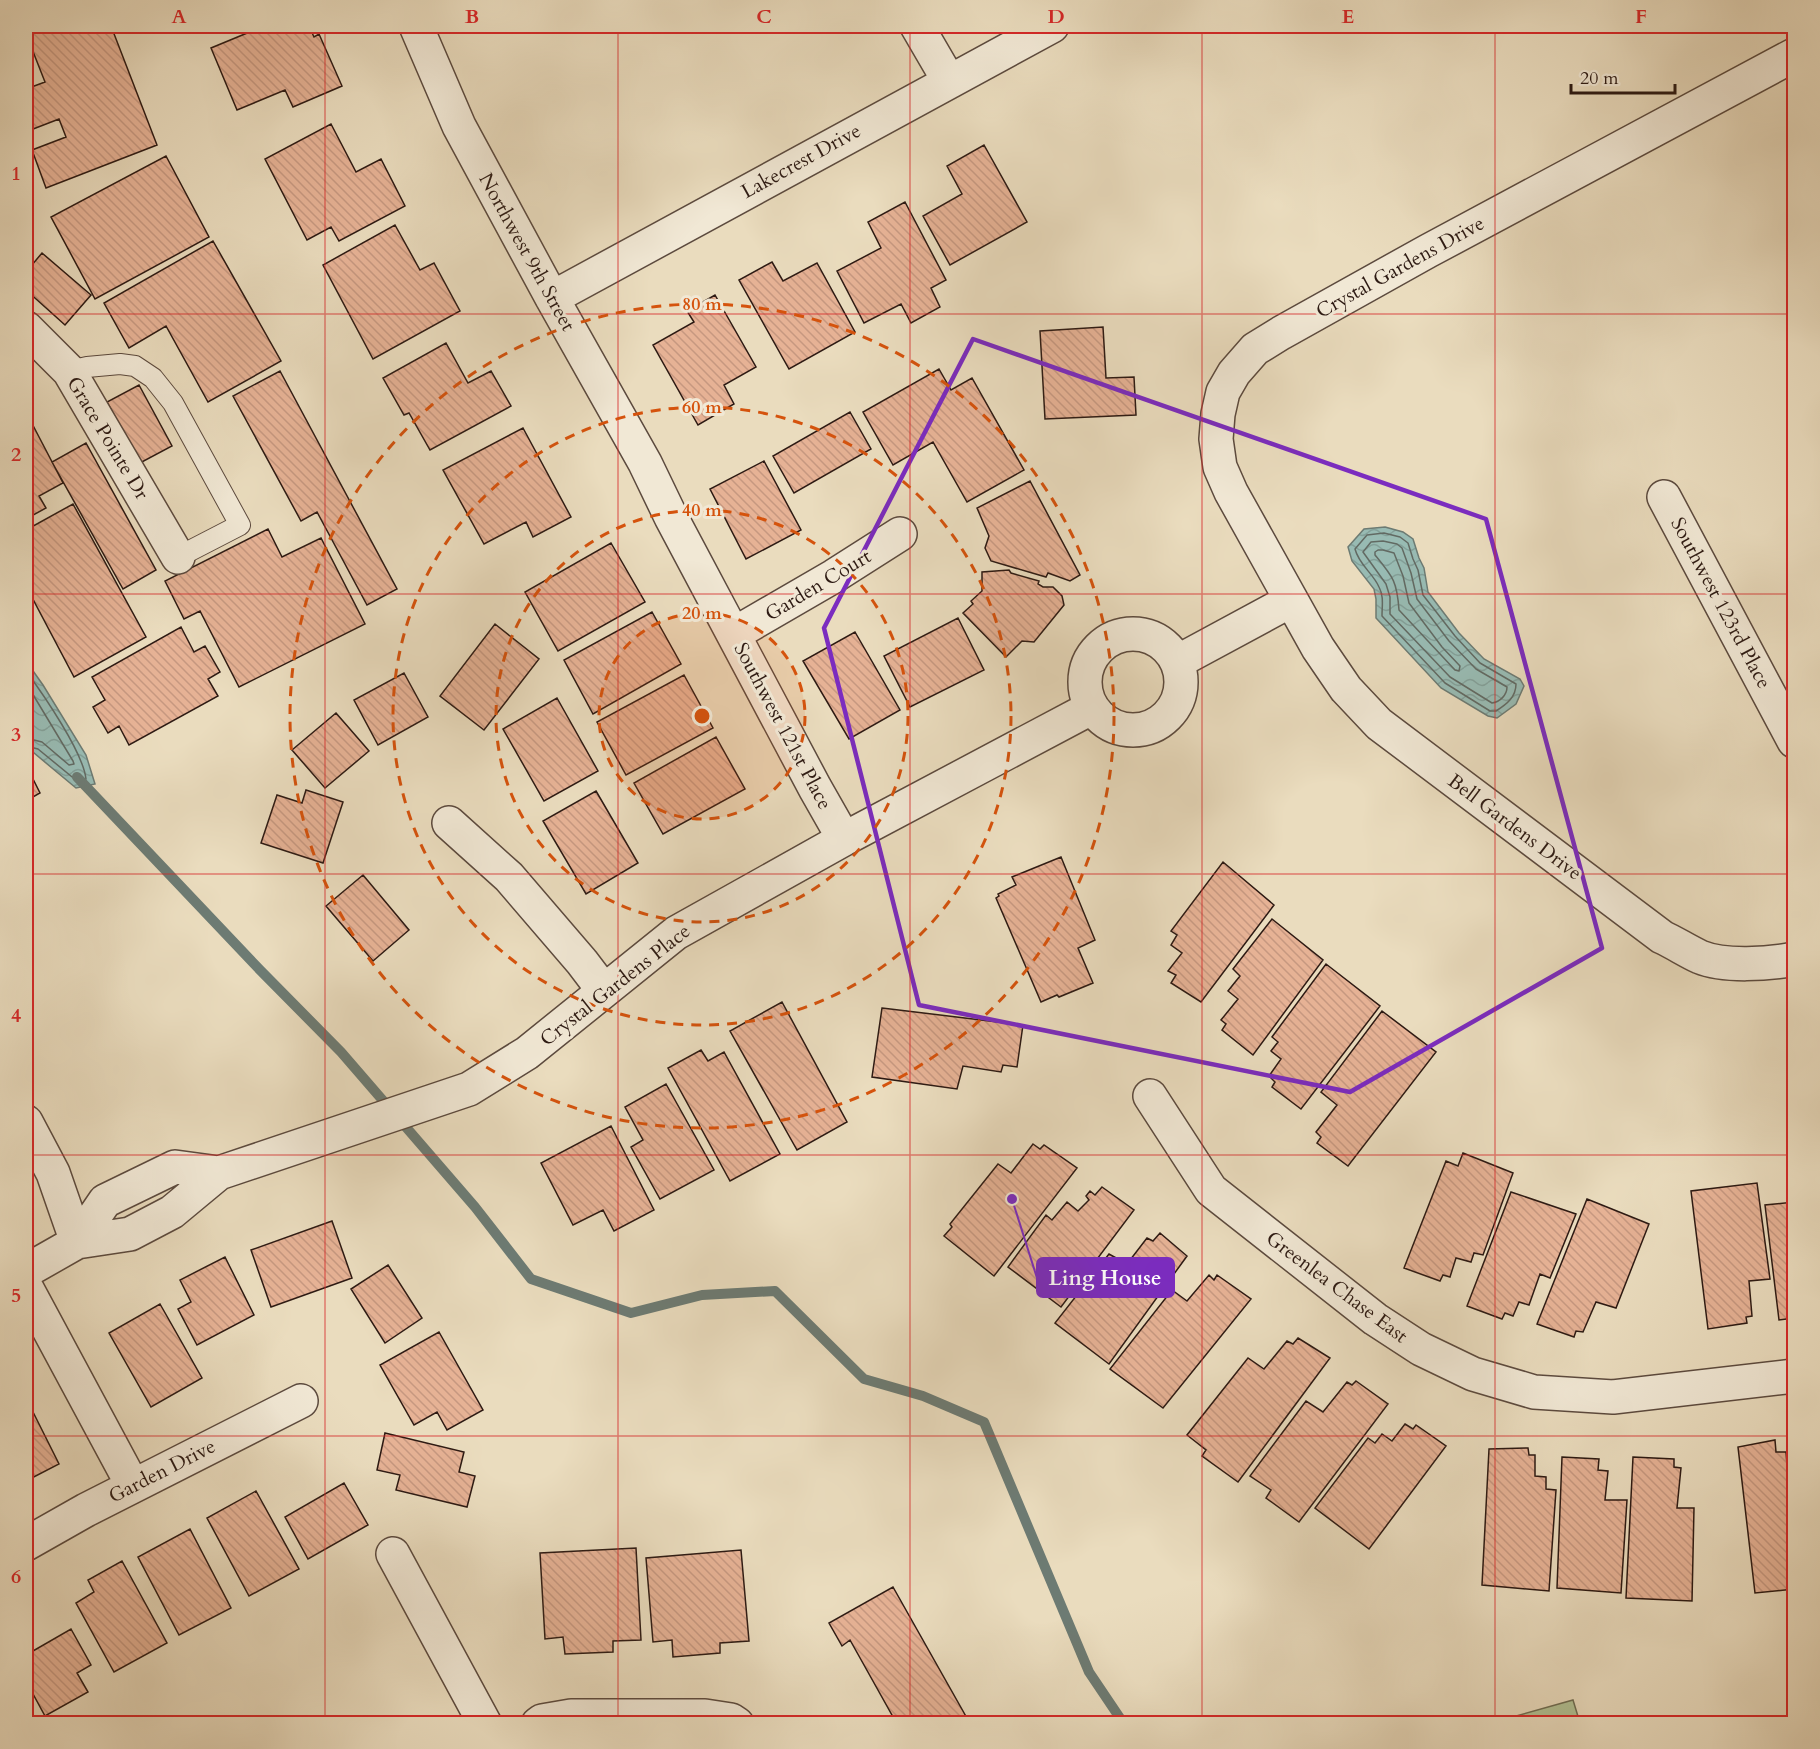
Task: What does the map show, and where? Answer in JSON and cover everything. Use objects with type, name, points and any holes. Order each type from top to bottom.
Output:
[{"type":"street","name":"Northwest 9th Street","points":[[416,26],[459,126],[650,473],[671,517]]},
{"type":"street","points":[[917,26],[949,81]]},
{"type":"street","name":"Lakecrest Drive","points":[[552,298],[1052,26]]},
{"type":"street","name":"Crystal Gardens Drive","points":[[1290,601],[1231,492],[1220,467],[1216,439],[1223,392],[1234,373],[1255,349],[1428,251],[1794,55]]},
{"type":"street","name":"Grace Pointe Dr","points":[[26,328],[69,371],[178,557]]},
{"type":"street","name":"Southwest 123rd Place","points":[[1664,497],[1794,741]]},
{"type":"street","name":"Southwest 121st Place","points":[[671,517],[844,839]]},
{"type":"street","name":"Garden Court","points":[[734,634],[834,576],[900,534]]},
{"type":"street","points":[[1177,662],[1290,601]]},
{"type":"street","name":"Bell Gardens Drive","points":[[1290,601],[1318,648],[1346,688],[1379,724],[1662,937],[1702,957],[1723,962],[1775,963],[1794,959]]},
{"type":"street","points":[[1140,633],[1157,639],[1171,651],[1177,662],[1182,685],[1178,700],[1164,720],[1146,729],[1124,730],[1102,720],[1091,708],[1084,683],[1087,664],[1096,649],[1110,639],[1117,635],[1140,633]]},
{"type":"street","name":"Crystal Gardens Place","points":[[26,1271],[77,1242],[105,1201],[175,1167],[219,1173],[469,1089],[527,1053],[676,933],[844,839],[1091,708]]},
{"type":"street","points":[[449,823],[509,877],[582,962],[604,992]]},
{"type":"street","name":"Greenlea Chase East","points":[[1150,1096],[1211,1190],[1375,1319],[1421,1349],[1473,1374],[1534,1392],[1613,1397],[1794,1376]]},
{"type":"street","points":[[26,1122],[54,1173],[77,1242]]},
{"type":"street","points":[[26,1287],[133,1486]]},
{"type":"street","name":"Garden Drive","points":[[26,1544],[86,1510],[301,1401]]},
{"type":"street","points":[[393,1554],[485,1724]]},
{"type":"street","points":[[538,1724],[542,1721],[571,1716],[705,1716],[731,1720],[737,1724]]},
{"type":"lane","points":[[69,371],[120,364],[135,366],[153,378],[173,403],[240,525],[178,557]]},
{"type":"highlighted area","points":[[973,339],[1486,519],[1602,948],[1350,1092],[919,1005],[824,628]]},
{"type":"green space","points":[[1573,1700],[1580,1723],[1491,1723]]},
{"type":"water","points":[[1385,527],[1403,532],[1413,539],[1424,568],[1428,592],[1459,633],[1484,659],[1520,679],[1524,686],[1516,704],[1497,718],[1488,716],[1441,688],[1376,618],[1374,589],[1352,561],[1348,547],[1364,529]]},
{"type":"water","points":[[26,661],[86,755],[95,784],[76,788],[34,753],[26,751]]},
{"type":"building","points":[[26,26],[111,26],[157,145],[46,188],[32,150],[66,137],[59,119],[28,131],[26,89],[45,82],[32,49],[26,51]]},
{"type":"building","points":[[264,26],[309,26],[314,37],[319,34],[342,86],[293,107],[285,90],[237,110],[211,48]]},
{"type":"building","points":[[331,124],[356,172],[381,159],[405,206],[339,241],[331,227],[307,240],[265,159]]},
{"type":"building","points":[[984,145],[1027,222],[950,265],[923,216],[962,194],[947,166]]},
{"type":"building","points":[[166,156],[209,237],[95,299],[51,217]]},
{"type":"building","points":[[905,202],[946,280],[931,288],[940,307],[911,323],[901,304],[864,323],[837,271],[881,248],[868,222]]},
{"type":"building","points":[[395,225],[420,270],[434,263],[460,311],[373,359],[323,265]]},
{"type":"building","points":[[213,241],[281,361],[208,402],[166,326],[129,348],[104,303]]},
{"type":"building","points":[[42,253],[91,295],[65,325],[26,290],[26,272]]},
{"type":"building","points":[[772,262],[783,281],[817,263],[855,332],[789,369],[739,280]]},
{"type":"building","points":[[715,295],[756,367],[724,385],[734,404],[698,425],[653,345],[694,322],[687,311]]},
{"type":"building","points":[[1103,327],[1106,378],[1134,377],[1136,415],[1045,419],[1040,331]]},
{"type":"building","points":[[446,343],[468,383],[491,371],[511,406],[430,450],[409,413],[404,415],[383,378]]},
{"type":"building","points":[[939,369],[951,390],[972,378],[1024,470],[967,502],[933,442],[893,465],[863,412]]},
{"type":"building","points":[[280,371],[397,589],[367,605],[317,512],[301,521],[233,396]]},
{"type":"building","points":[[139,385],[172,446],[140,463],[107,402]]},
{"type":"building","points":[[26,412],[63,483],[39,496],[46,508],[26,519]]},
{"type":"building","points":[[850,412],[871,449],[794,493],[773,456]]},
{"type":"building","points":[[523,428],[571,517],[533,537],[526,522],[484,544],[443,470]]},
{"type":"building","points":[[86,443],[156,570],[123,589],[52,462]]},
{"type":"building","points":[[764,461],[801,530],[746,559],[710,489]]},
{"type":"building","points":[[1030,481],[1080,575],[1070,581],[1048,573],[1046,577],[991,561],[985,548],[989,536],[977,508]]},
{"type":"building","points":[[73,504],[146,637],[74,677],[26,586],[26,530]]},
{"type":"building","points":[[268,529],[282,557],[321,538],[365,624],[239,687],[200,611],[184,619],[165,581]]},
{"type":"building","points":[[611,543],[645,602],[558,651],[525,592]]},
{"type":"building","points":[[1009,570],[1011,573],[1039,581],[1038,584],[1043,587],[1053,587],[1062,596],[1064,605],[1034,642],[1022,641],[1006,657],[963,613],[982,591],[982,572]]},
{"type":"building","points":[[652,612],[681,664],[593,714],[564,660]]},
{"type":"building","points":[[958,618],[984,670],[910,707],[884,656]]},
{"type":"building","points":[[495,624],[539,659],[484,730],[440,696]]},
{"type":"building","points":[[181,627],[194,652],[205,646],[220,672],[208,679],[218,696],[129,745],[119,726],[108,733],[93,707],[105,700],[92,677]]},
{"type":"building","points":[[855,632],[900,710],[849,739],[803,661]]},
{"type":"building","points":[[404,673],[428,717],[378,745],[354,700]]},
{"type":"building","points":[[684,675],[713,728],[626,775],[597,722]]},
{"type":"building","points":[[557,698],[598,771],[544,801],[503,729]]},
{"type":"building","points":[[336,713],[369,751],[325,788],[292,750]]},
{"type":"building","points":[[716,737],[745,789],[663,834],[634,783]]},
{"type":"building","points":[[30,773],[40,793],[26,801],[26,775]]},
{"type":"building","points":[[306,790],[343,802],[323,863],[261,843],[277,795],[302,803]]},
{"type":"building","points":[[596,791],[638,863],[586,894],[543,821]]},
{"type":"building","points":[[1061,857],[1095,940],[1078,948],[1093,983],[1041,1002],[996,898],[998,894],[1016,885],[1012,877]]},
{"type":"building","points":[[1223,862],[1274,905],[1201,1002],[1171,983],[1176,975],[1168,971],[1182,953],[1171,945],[1177,935],[1171,931]]},
{"type":"building","points":[[363,875],[409,930],[373,961],[326,906]]},
{"type":"building","points":[[1272,919],[1323,960],[1253,1055],[1222,1030],[1226,1024],[1221,1020],[1238,999],[1228,991],[1240,976],[1233,969]]},
{"type":"building","points":[[1326,964],[1380,1006],[1301,1109],[1272,1087],[1275,1082],[1269,1076],[1281,1059],[1271,1051],[1278,1042],[1272,1037]]},
{"type":"building","points":[[782,1002],[847,1122],[797,1150],[730,1031]]},
{"type":"building","points":[[882,1008],[1023,1025],[1017,1067],[1003,1065],[1001,1072],[963,1066],[957,1089],[872,1077]]},
{"type":"building","points":[[1382,1011],[1436,1052],[1348,1166],[1317,1143],[1321,1137],[1316,1132],[1337,1105],[1321,1092]]},
{"type":"building","points":[[701,1050],[708,1061],[724,1052],[780,1154],[730,1181],[668,1068]]},
{"type":"building","points":[[666,1084],[714,1170],[660,1199],[631,1147],[643,1140],[625,1107]]},
{"type":"building","points":[[611,1126],[654,1210],[614,1231],[603,1210],[573,1225],[541,1163]]},
{"type":"building","points":[[1033,1144],[1040,1149],[1044,1145],[1077,1168],[994,1276],[944,1236],[952,1227],[950,1224],[998,1164],[1011,1173]]},
{"type":"building","points":[[1463,1153],[1513,1173],[1483,1255],[1474,1253],[1471,1262],[1456,1258],[1450,1277],[1443,1275],[1440,1281],[1404,1268],[1446,1161],[1458,1166]]},
{"type":"building","points":[[1757,1183],[1770,1279],[1749,1281],[1752,1316],[1746,1317],[1747,1323],[1708,1329],[1691,1191]]},
{"type":"building","points":[[1102,1187],[1134,1210],[1061,1307],[1008,1267],[1046,1215],[1052,1220],[1067,1202],[1078,1211],[1089,1200],[1086,1196],[1090,1191],[1095,1195]]},
{"type":"building","points":[[1511,1192],[1576,1214],[1550,1278],[1540,1274],[1529,1305],[1519,1302],[1513,1316],[1505,1313],[1502,1319],[1467,1306]]},
{"type":"building","points":[[1587,1199],[1649,1224],[1616,1308],[1596,1302],[1583,1332],[1576,1331],[1574,1337],[1537,1324]]},
{"type":"building","points":[[1794,1202],[1794,1318],[1779,1320],[1765,1205]]},
{"type":"building","points":[[332,1221],[352,1278],[271,1307],[251,1250]]},
{"type":"building","points":[[1160,1233],[1187,1256],[1109,1364],[1055,1323],[1109,1254],[1127,1264],[1147,1238],[1153,1241]]},
{"type":"building","points":[[225,1257],[254,1315],[197,1345],[178,1309],[191,1302],[180,1280]]},
{"type":"building","points":[[388,1265],[422,1318],[385,1343],[351,1289]]},
{"type":"building","points":[[1209,1275],[1214,1280],[1217,1275],[1251,1299],[1163,1408],[1110,1369],[1172,1290],[1187,1301]]},
{"type":"building","points":[[160,1304],[202,1378],[151,1407],[109,1333]]},
{"type":"building","points":[[439,1332],[483,1410],[447,1430],[437,1412],[414,1425],[380,1365]]},
{"type":"building","points":[[1298,1338],[1330,1358],[1238,1482],[1202,1456],[1206,1450],[1187,1435],[1248,1358],[1264,1369],[1287,1341],[1293,1344]]},
{"type":"building","points":[[1356,1381],[1388,1404],[1299,1522],[1266,1498],[1271,1490],[1250,1476],[1306,1401],[1323,1412],[1347,1382],[1352,1385]]},
{"type":"building","points":[[26,1398],[59,1464],[26,1481]]},
{"type":"building","points":[[1405,1424],[1413,1429],[1416,1425],[1446,1446],[1369,1549],[1315,1508],[1368,1438],[1375,1443],[1382,1434],[1392,1441]]},
{"type":"building","points":[[385,1433],[464,1452],[459,1472],[475,1476],[467,1507],[396,1490],[400,1475],[377,1470]]},
{"type":"building","points":[[1775,1440],[1776,1452],[1786,1452],[1788,1478],[1794,1477],[1794,1589],[1755,1593],[1738,1447]]},
{"type":"building","points":[[1528,1448],[1529,1455],[1535,1455],[1535,1476],[1546,1477],[1546,1489],[1556,1490],[1549,1591],[1482,1585],[1489,1449]]},
{"type":"building","points":[[1562,1457],[1599,1459],[1598,1470],[1608,1471],[1605,1500],[1627,1500],[1621,1593],[1557,1588]]},
{"type":"building","points":[[1633,1457],[1674,1459],[1674,1467],[1681,1468],[1677,1508],[1694,1508],[1692,1601],[1626,1598]]},
{"type":"building","points":[[344,1483],[368,1525],[308,1559],[285,1517]]},
{"type":"building","points":[[256,1491],[299,1569],[249,1596],[207,1518]]},
{"type":"building","points":[[190,1529],[231,1608],[179,1635],[138,1557]]},
{"type":"building","points":[[636,1548],[641,1640],[613,1641],[613,1652],[565,1654],[563,1637],[545,1639],[540,1553]]},
{"type":"building","points":[[741,1550],[749,1641],[720,1643],[720,1653],[673,1657],[672,1640],[653,1642],[646,1558]]},
{"type":"building","points":[[122,1561],[167,1643],[114,1672],[76,1603],[94,1592],[88,1580]]},
{"type":"building","points":[[893,1587],[968,1720],[962,1724],[897,1724],[850,1640],[842,1646],[829,1623]]},
{"type":"building","points":[[71,1629],[91,1665],[77,1673],[88,1692],[45,1716],[26,1681],[26,1655]]},
{"type":"waterway","points":[[77,777],[341,1052],[475,1207],[531,1279],[631,1313],[702,1295],[775,1291],[864,1379],[923,1396],[984,1422],[1089,1672],[1124,1724]]},
{"type":"place","name":"Ling House","points":[[1012,1199]]}]
